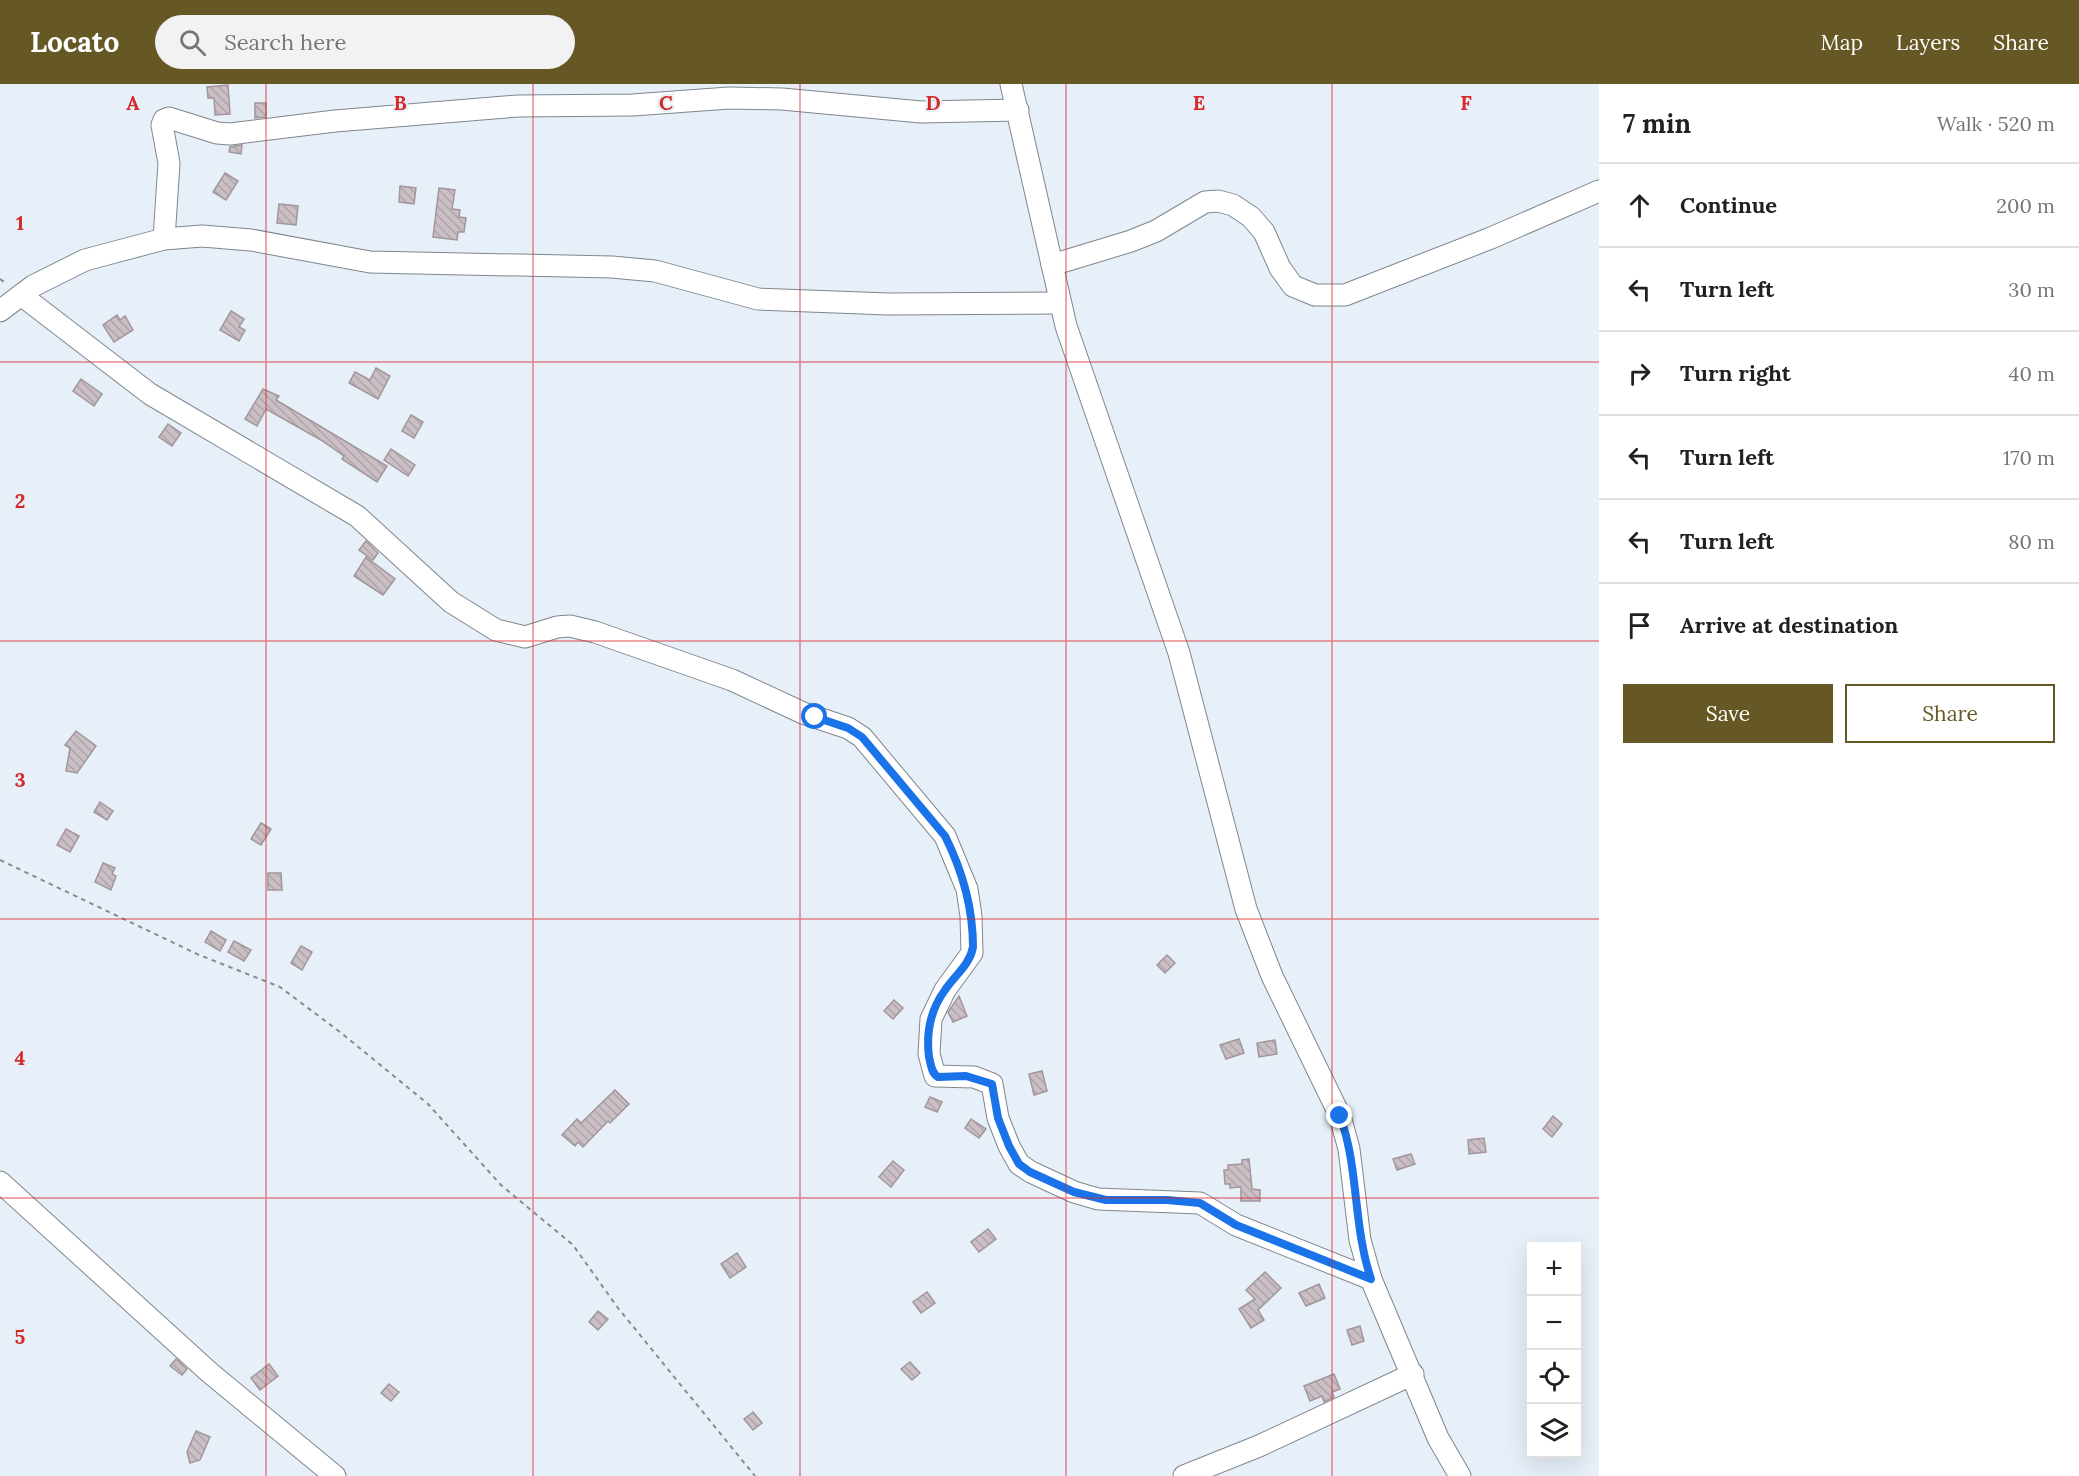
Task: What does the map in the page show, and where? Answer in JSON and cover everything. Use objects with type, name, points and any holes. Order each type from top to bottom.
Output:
[{"type":"street","points":[[1011,84],[1060,303],[1179,653],[1246,909],[1272,976],[1346,1132],[1360,1240],[1371,1279],[1413,1374],[1438,1438],[1460,1476]]},
{"type":"street","points":[[164,239],[169,162],[162,125],[169,118],[217,133],[230,134],[335,121],[518,106],[633,105],[729,98],[782,99],[911,112],[1018,110]]},
{"type":"street","points":[[1052,265],[1131,241],[1156,231],[1205,202],[1218,201],[1233,205],[1251,218],[1264,232],[1280,268],[1293,286],[1316,295],[1345,295],[1491,238],[1599,191]]},
{"type":"street","points":[[0,311],[57,272],[85,260],[164,239],[202,236],[226,237],[370,262],[409,265],[547,265],[644,270],[768,300],[888,304],[1060,303]]},
{"type":"street","points":[[21,295],[150,394],[357,516],[451,602],[496,630],[525,638],[557,627],[570,626],[595,632],[732,680],[803,713],[858,733],[945,836],[967,889],[971,916],[972,952],[945,990],[931,1018],[929,1054],[935,1076],[974,1077],[992,1084],[998,1118],[1015,1158],[1023,1168],[1050,1182],[1106,1200],[1167,1200],[1200,1203],[1236,1225],[1371,1279]]},
{"type":"street","points":[[0,1182],[209,1372],[335,1476]]},
{"type":"street","points":[[1184,1476],[1259,1446],[1413,1374]]},
{"type":"path","points":[[0,860],[197,954],[280,987],[340,1032],[428,1104],[501,1185],[573,1245],[618,1308],[755,1476]]},
{"type":"building","points":[[228,85],[230,114],[215,115],[214,98],[208,98],[207,87]]},
{"type":"building","points":[[255,103],[266,103],[266,117],[255,118]]},
{"type":"building","points":[[242,145],[241,154],[229,152],[230,147]]},
{"type":"building","points":[[225,173],[238,181],[226,200],[213,192]]},
{"type":"building","points":[[400,186],[416,188],[414,204],[399,202]]},
{"type":"building","points":[[439,188],[455,190],[452,209],[460,210],[459,217],[466,218],[464,232],[458,232],[457,240],[433,237]]},
{"type":"building","points":[[279,204],[298,206],[296,225],[277,223]]},
{"type":"building","points":[[231,311],[244,319],[239,327],[245,330],[239,341],[220,330]]},
{"type":"building","points":[[117,315],[120,320],[125,316],[133,330],[114,342],[103,325]]},
{"type":"building","points":[[376,368],[390,376],[378,399],[349,383],[355,372],[370,380]]},
{"type":"building","points":[[81,379],[102,394],[94,406],[73,391]]},
{"type":"building","points":[[263,389],[279,396],[276,400],[387,466],[377,482],[342,459],[344,456],[321,440],[266,409],[257,426],[245,419]]},
{"type":"building","points":[[411,415],[423,422],[414,438],[402,431]]},
{"type":"building","points":[[168,424],[181,433],[172,446],[159,437]]},
{"type":"building","points":[[391,449],[415,465],[408,476],[384,460]]},
{"type":"building","points":[[366,541],[378,553],[373,560],[359,550]]},
{"type":"building","points":[[366,557],[395,579],[383,595],[354,576]]},
{"type":"building","points":[[76,731],[96,746],[77,773],[66,771],[70,748],[65,745]]},
{"type":"building","points":[[100,802],[113,811],[107,820],[94,812]]},
{"type":"building","points":[[261,823],[271,829],[261,845],[251,839]]},
{"type":"building","points":[[66,829],[79,836],[70,852],[57,845]]},
{"type":"building","points":[[103,863],[115,868],[112,874],[116,876],[111,890],[95,882]]},
{"type":"building","points":[[268,873],[281,873],[282,890],[268,890]]},
{"type":"building","points":[[211,931],[226,940],[220,951],[205,942]]},
{"type":"building","points":[[234,941],[251,950],[244,961],[228,952]]},
{"type":"building","points":[[301,946],[312,952],[302,970],[291,963]]},
{"type":"building","points":[[1167,955],[1175,963],[1165,973],[1157,965]]},
{"type":"building","points":[[959,996],[967,1016],[953,1022],[948,1012]]},
{"type":"building","points":[[894,1000],[903,1008],[893,1019],[884,1011]]},
{"type":"building","points":[[1239,1039],[1244,1053],[1226,1059],[1220,1045]]},
{"type":"building","points":[[1275,1040],[1277,1054],[1259,1057],[1257,1043]]},
{"type":"building","points":[[1042,1071],[1047,1091],[1034,1095],[1029,1074]]},
{"type":"building","points":[[615,1090],[629,1104],[610,1123],[608,1121],[583,1147],[578,1142],[575,1146],[562,1135],[577,1119],[581,1123]]},
{"type":"building","points":[[930,1097],[942,1102],[937,1112],[925,1107]]},
{"type":"building","points":[[1553,1116],[1562,1124],[1552,1137],[1543,1129]]},
{"type":"building","points":[[971,1119],[986,1129],[979,1138],[965,1128]]},
{"type":"building","points":[[1484,1138],[1486,1152],[1469,1154],[1468,1140]]},
{"type":"building","points":[[1411,1154],[1415,1164],[1397,1170],[1393,1159]]},
{"type":"building","points":[[1249,1159],[1252,1189],[1260,1190],[1260,1201],[1241,1201],[1241,1187],[1230,1188],[1230,1184],[1225,1184],[1224,1170],[1228,1170],[1228,1165],[1242,1164],[1242,1160]]},
{"type":"building","points":[[893,1161],[904,1170],[891,1187],[879,1177]]},
{"type":"building","points":[[988,1229],[996,1239],[979,1252],[971,1242]]},
{"type":"building","points":[[737,1253],[746,1267],[730,1278],[721,1264]]},
{"type":"building","points":[[1265,1272],[1281,1288],[1258,1310],[1264,1320],[1251,1328],[1239,1309],[1255,1299],[1246,1290]]},
{"type":"building","points":[[1319,1284],[1325,1298],[1306,1306],[1299,1293]]},
{"type":"building","points":[[927,1292],[935,1303],[921,1313],[913,1302]]},
{"type":"building","points":[[598,1311],[608,1319],[598,1330],[589,1322]]},
{"type":"building","points":[[1360,1326],[1364,1341],[1352,1345],[1347,1330]]},
{"type":"building","points":[[176,1359],[187,1369],[182,1375],[170,1366]]},
{"type":"building","points":[[910,1362],[920,1373],[912,1380],[901,1369]]},
{"type":"building","points":[[269,1364],[278,1376],[260,1390],[251,1378]]},
{"type":"building","points":[[1334,1374],[1340,1389],[1332,1392],[1334,1397],[1324,1402],[1322,1396],[1310,1401],[1304,1386]]},
{"type":"building","points":[[389,1384],[399,1392],[391,1401],[381,1393]]},
{"type":"building","points":[[753,1412],[762,1423],[753,1430],[744,1419]]},
{"type":"building","points":[[196,1431],[210,1437],[200,1460],[190,1463],[187,1452]]},
{"type":"route","points":[[815,717],[858,733],[918,802],[945,836],[955,855],[967,889],[973,947],[971,956],[945,990],[934,1009],[929,1030],[932,1070],[933,1074],[938,1077],[974,1077],[992,1084],[998,1118],[1015,1158],[1023,1168],[1074,1192],[1098,1199],[1200,1203],[1236,1225],[1371,1279],[1360,1240],[1349,1149],[1340,1116]]}]
